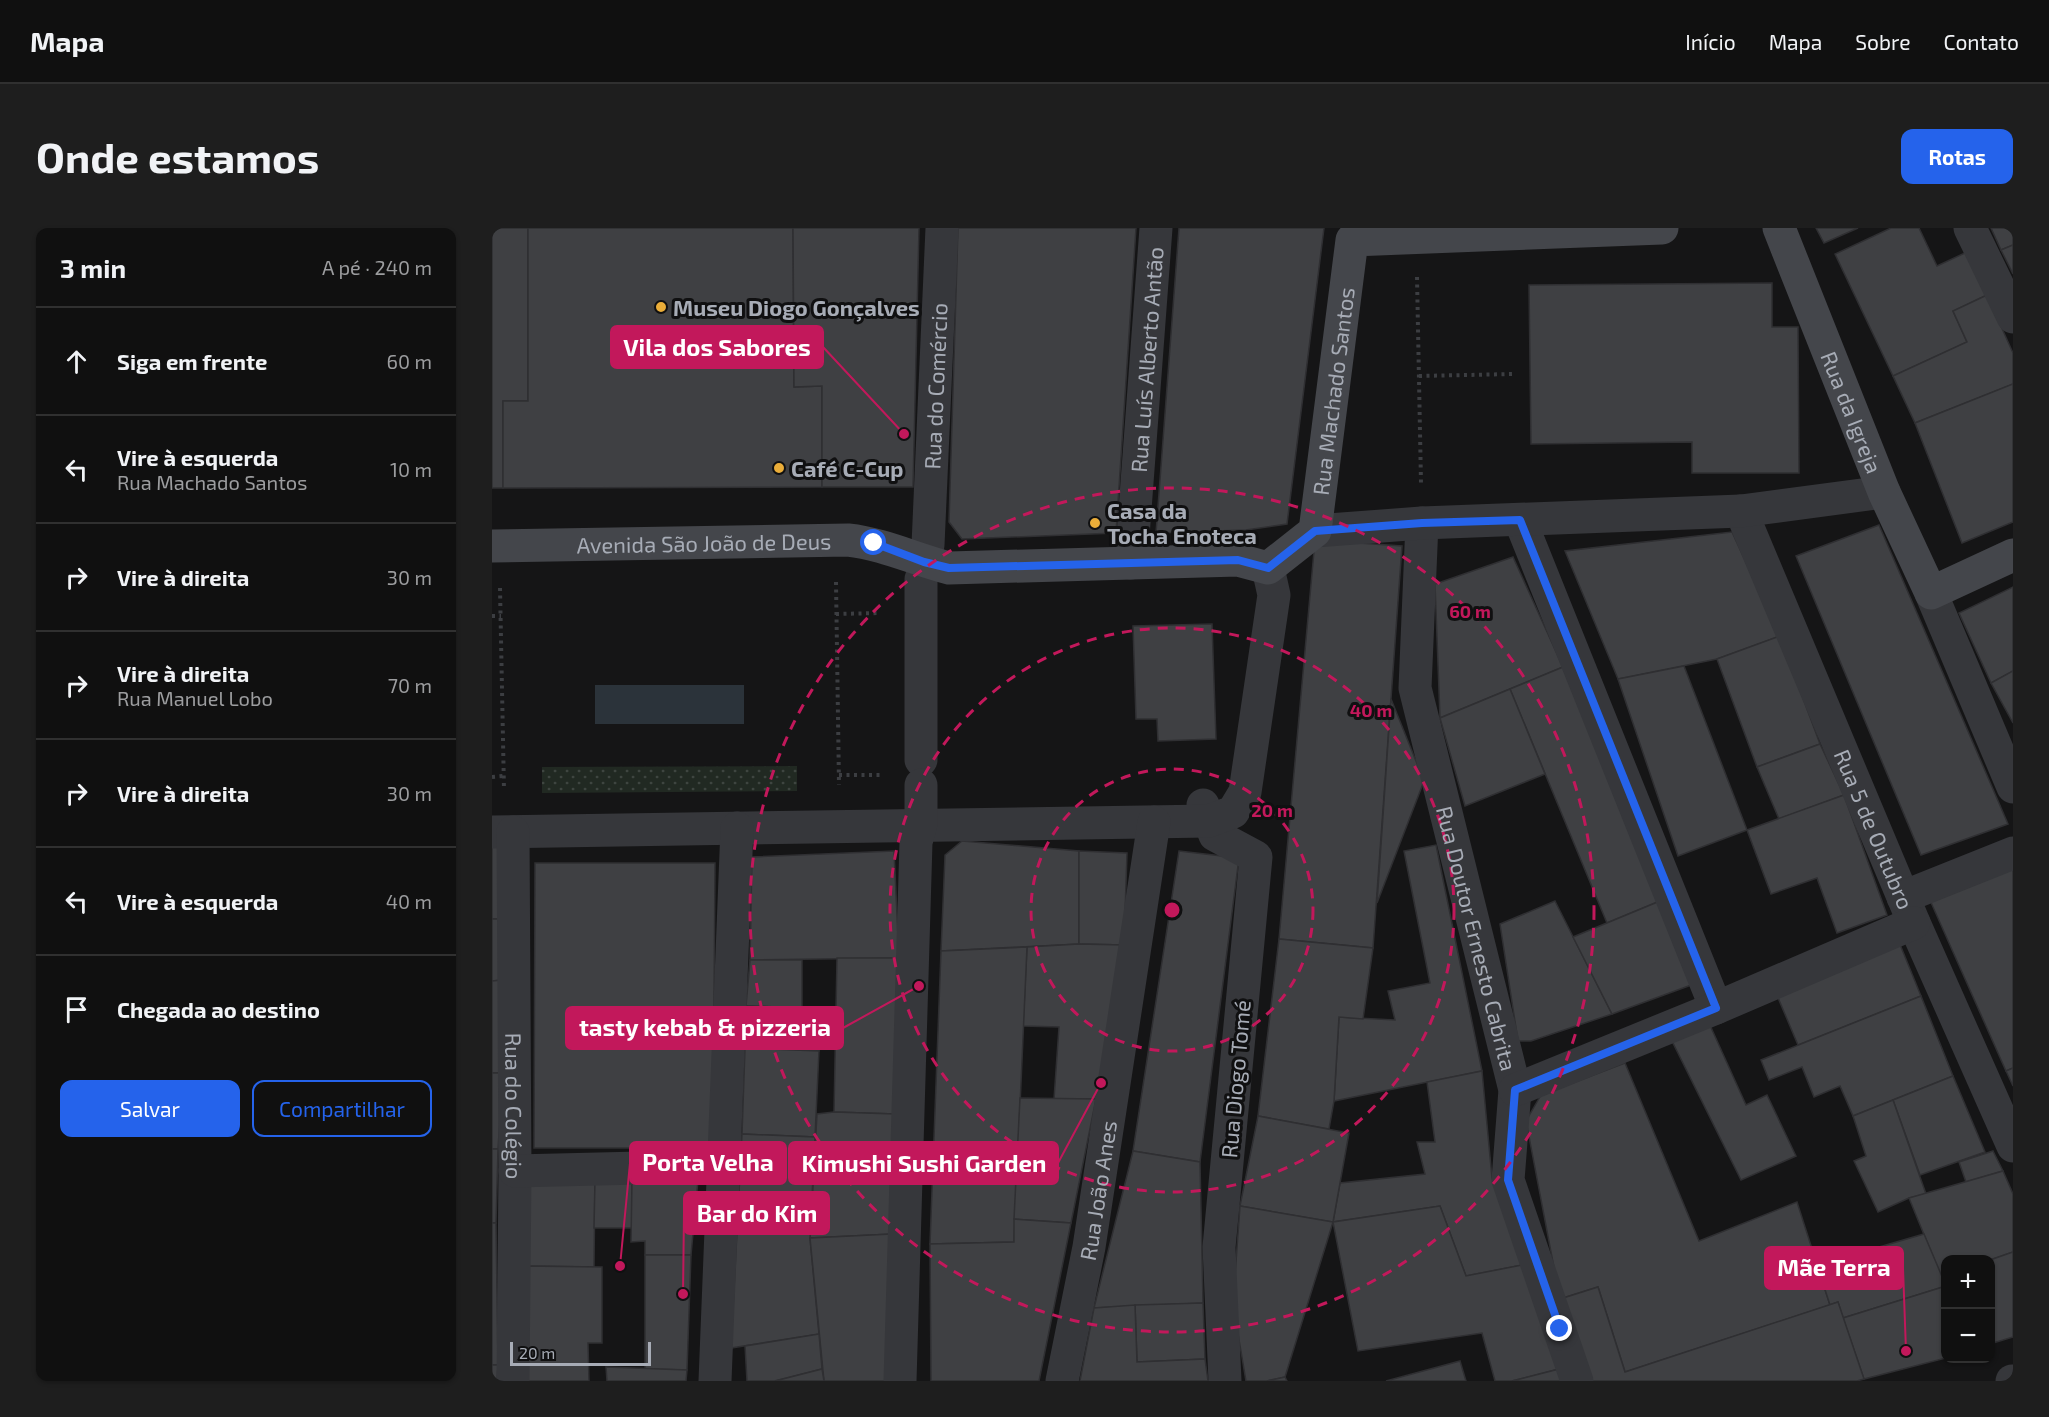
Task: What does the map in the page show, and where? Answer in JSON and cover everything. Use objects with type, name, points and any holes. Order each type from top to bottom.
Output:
[{"type":"street","name":"Rua do Comércio","points":[[928,545],[942,228]]},
{"type":"street","name":"Rua Luís Alberto Antão","points":[[1131,563],[1156,228]]},
{"type":"street","points":[[1353,234],[1416,238],[1662,228]]},
{"type":"street","name":"Rua da Igreja","points":[[1779,228],[1884,492],[1931,593]]},
{"type":"street","points":[[1970,228],[2013,317]]},
{"type":"street","name":"Rua Machado Santos","points":[[1315,531],[1353,234]]},
{"type":"street","points":[[502,832],[1154,822],[1215,812],[1245,792],[1274,595],[1268,568],[1315,531],[1422,523],[1741,511],[1884,492]]},
{"type":"street","name":"Rua 5 de Outubro","points":[[1741,511],[1908,910],[2013,1146]]},
{"type":"street","points":[[1520,520],[1716,1008]]},
{"type":"street","name":"Rua Doutor Ernesto Cabrita","points":[[1422,523],[1415,688],[1515,1090],[1508,1180],[1577,1381]]},
{"type":"street","name":"Avenida São João de Deus","points":[[492,546],[848,540],[874,543],[924,562],[949,568],[1238,560],[1268,568]]},
{"type":"street","points":[[2013,555],[1931,593],[2013,787]]},
{"type":"street","points":[[900,1381],[916,842],[921,824],[921,579]]},
{"type":"street","name":"Rua Diogo Tomé","points":[[1215,812],[1215,835],[1256,857],[1219,1247],[1225,1381]]},
{"type":"street","name":"Rua João Anes","points":[[1062,1381],[1089,1247],[1154,822]]},
{"type":"street","points":[[715,1381],[737,828]]},
{"type":"street","name":"Rua do Colégio","points":[[502,832],[515,1171],[513,1381]]},
{"type":"street","points":[[1515,1090],[1716,1008],[1908,910],[2013,853]]},
{"type":"street","points":[[515,1171],[723,1166]]},
{"type":"path","points":[[1416,238],[1422,523]]},
{"type":"path","points":[[1419,376],[1513,374]]},
{"type":"path","points":[[836,580],[839,794]]},
{"type":"path","points":[[500,584],[504,798]]},
{"type":"path","points":[[836,614],[879,614],[879,603]]},
{"type":"path","points":[[492,615],[501,615]]},
{"type":"path","points":[[839,775],[880,775],[880,786]]},
{"type":"path","points":[[492,777],[503,776]]},
{"type":"shaded area","points":[[595,685],[744,685],[744,724],[595,724]]},
{"type":"shaded area","points":[[797,766],[797,791],[542,793],[542,767]]},
{"type":"building","points":[[492,228],[528,228],[528,401],[503,401],[503,488],[492,488]]},
{"type":"building","name":"Museu Diogo Gonçalves","points":[[528,228],[793,228],[794,387],[822,386],[822,487],[503,488],[503,401],[528,401]]},
{"type":"building","points":[[793,228],[919,228],[913,487],[822,487],[822,386],[794,387]]},
{"type":"building","points":[[958,228],[1136,228],[1116,533],[962,539],[949,522]]},
{"type":"building","points":[[1179,228],[1324,228],[1287,524],[1246,530],[1156,533]]},
{"type":"building","points":[[1816,228],[1858,228],[1824,243]]},
{"type":"building","points":[[1891,228],[1919,228],[1937,266],[1967,252],[1987,295],[1953,311],[1967,342],[1893,376],[1835,254]]},
{"type":"building","points":[[1991,228],[2013,228],[2013,245],[2001,250]]},
{"type":"building","points":[[2013,245],[2013,274],[2001,250]]},
{"type":"building","points":[[1772,283],[1772,327],[1798,327],[1799,473],[1692,473],[1692,442],[1531,444],[1529,285]]},
{"type":"building","points":[[1987,295],[2013,353],[2013,384],[1915,423],[1893,376],[1967,342],[1953,311]]},
{"type":"building","points":[[2013,384],[2013,522],[1962,543],[1915,423]]},
{"type":"building","points":[[1879,525],[2008,824],[1921,855],[1796,556]]},
{"type":"building","points":[[1732,532],[1780,636],[1717,659],[1618,679],[1565,551]]},
{"type":"building","points":[[1315,540],[1402,546],[1373,948],[1279,939]]},
{"type":"building","points":[[1513,557],[1563,667],[1440,718],[1435,584]]},
{"type":"building","points":[[2013,587],[2013,671],[1991,683],[1959,613]]},
{"type":"building","points":[[1212,624],[1216,739],[1158,741],[1157,719],[1136,719],[1133,626]]},
{"type":"building","points":[[1780,636],[1820,744],[1757,767],[1717,659]]},
{"type":"building","points":[[1684,666],[1747,830],[1678,856],[1618,679]]},
{"type":"building","points":[[1563,667],[1660,901],[1607,923],[1510,689]]},
{"type":"building","points":[[2013,671],[2013,723],[1991,683]]},
{"type":"building","points":[[1510,689],[1545,774],[1465,806],[1440,718]]},
{"type":"building","points":[[1391,699],[1424,781],[1377,903]]},
{"type":"building","points":[[1820,744],[1844,795],[1779,819],[1757,767]]},
{"type":"building","points":[[1844,795],[1887,915],[1837,933],[1817,878],[1771,894],[1747,830]]},
{"type":"building","points":[[962,841],[1079,851],[1079,944],[941,951],[945,855]]},
{"type":"building","points":[[1436,845],[1482,1071],[1334,1101],[1339,1017],[1395,1020],[1388,991],[1430,983],[1404,851]]},
{"type":"building","points":[[492,846],[502,847],[500,919],[492,919]]},
{"type":"building","points":[[894,851],[899,958],[750,960],[752,857]]},
{"type":"building","points":[[1079,851],[1127,853],[1124,945],[1079,944]]},
{"type":"building","points":[[1179,851],[1239,858],[1200,1162],[1133,1151]]},
{"type":"building","points":[[2013,861],[2013,1068],[2006,1071],[1929,898]]},
{"type":"building","points":[[535,863],[715,863],[713,1148],[534,1148]]},
{"type":"building","points":[[1555,901],[1612,1014],[1531,1041],[1518,1041],[1500,924]]},
{"type":"building","points":[[1660,901],[1694,984],[1612,1014],[1573,937]]},
{"type":"building","points":[[492,919],[500,919],[502,980],[492,981]]},
{"type":"building","points":[[1279,939],[1373,948],[1363,1019],[1339,1017],[1334,1101],[1329,1129],[1258,1116]]},
{"type":"building","points":[[1899,942],[1921,996],[1798,1045],[1776,993]]},
{"type":"building","points":[[1079,944],[1124,945],[1096,1099],[1054,1099],[1059,1027],[1023,1026],[1027,947]]},
{"type":"building","points":[[1027,947],[1014,1242],[930,1244],[941,951]]},
{"type":"building","points":[[837,958],[899,958],[895,1114],[834,1112]]},
{"type":"building","points":[[750,960],[802,960],[802,1008],[746,1006]]},
{"type":"building","points":[[502,980],[503,1073],[492,1073],[492,981]]},
{"type":"building","points":[[1921,996],[1953,1076],[1853,1116],[1840,1086],[1814,1097],[1802,1067],[1769,1080],[1761,1060]]},
{"type":"building","points":[[746,1006],[820,1008],[819,1051],[745,1048]]},
{"type":"building","points":[[1709,1023],[1746,1105],[1767,1095],[1796,1156],[1741,1180],[1672,1041]]},
{"type":"building","points":[[745,1048],[819,1051],[815,1137],[742,1134]]},
{"type":"building","points":[[1625,1063],[1699,1241],[1797,1202],[1830,1305],[1625,1372],[1598,1287],[1560,1299],[1526,1121],[1541,1095]]},
{"type":"building","points":[[2013,1068],[2013,1086],[2006,1071]]},
{"type":"building","points":[[1482,1071],[1492,1178],[1522,1265],[1466,1276],[1440,1206],[1333,1222],[1340,1183],[1425,1174],[1417,1142],[1435,1142],[1427,1082]]},
{"type":"building","points":[[492,1073],[503,1073],[498,1149],[492,1149]]},
{"type":"building","points":[[1953,1076],[1985,1152],[1920,1175],[1893,1100]]},
{"type":"building","points":[[1020,1098],[1096,1099],[1071,1223],[1014,1219]]},
{"type":"building","points":[[1893,1100],[1926,1194],[1909,1198],[1878,1212],[1854,1161],[1866,1156],[1853,1116]]},
{"type":"building","points":[[834,1112],[895,1114],[892,1234],[810,1238],[817,1114]]},
{"type":"building","points":[[1258,1116],[1349,1133],[1333,1222],[1240,1206]]},
{"type":"building","points":[[742,1134],[815,1137],[810,1238],[819,1334],[731,1348]]},
{"type":"building","points":[[492,1149],[498,1149],[496,1223],[492,1223]]},
{"type":"building","points":[[1133,1151],[1200,1162],[1203,1303],[1094,1308]]},
{"type":"building","points":[[1993,1151],[2003,1171],[1966,1182],[1959,1162]]},
{"type":"building","points":[[2003,1171],[2013,1194],[2013,1252],[1995,1258],[1995,1255],[1941,1255],[1941,1276],[1909,1198]]},
{"type":"building","points":[[524,1178],[595,1180],[594,1267],[523,1266]]},
{"type":"building","points":[[595,1180],[632,1180],[632,1228],[594,1228]]},
{"type":"building","points":[[632,1180],[698,1180],[691,1255],[645,1255],[645,1241],[631,1242]]},
{"type":"building","points":[[1240,1206],[1333,1222],[1285,1377],[1267,1381],[1246,1381],[1233,1304]]},
{"type":"building","points":[[1440,1206],[1466,1276],[1522,1265],[1559,1369],[1512,1381],[1495,1381],[1482,1333],[1358,1351],[1333,1222]]},
{"type":"building","points":[[1014,1219],[1071,1223],[1039,1381],[931,1381],[930,1244],[1014,1242]]},
{"type":"building","points":[[492,1223],[496,1223],[498,1365],[492,1365]]},
{"type":"building","points":[[892,1234],[889,1381],[824,1381],[810,1238]]},
{"type":"building","points":[[1924,1234],[1941,1274],[1941,1288],[1843,1318],[1838,1302],[1830,1305],[1817,1265]]},
{"type":"building","points":[[2013,1252],[2013,1337],[1995,1342],[1995,1309],[1995,1258]]},
{"type":"building","points":[[645,1255],[691,1255],[687,1370],[645,1369]]},
{"type":"building","points":[[523,1266],[602,1267],[602,1343],[588,1343],[589,1381],[523,1381]]},
{"type":"building","points":[[1598,1287],[1625,1372],[1838,1302],[1864,1379],[1857,1381],[1587,1381],[1560,1299]]},
{"type":"building","points":[[1941,1288],[1941,1359],[1864,1379],[1843,1318]]},
{"type":"building","points":[[1203,1303],[1205,1359],[1137,1362],[1135,1305]]},
{"type":"building","points":[[1135,1305],[1137,1362],[1205,1359],[1208,1381],[1080,1381],[1094,1308]]},
{"type":"building","points":[[819,1334],[822,1369],[775,1381],[747,1381],[745,1346]]},
{"type":"building","points":[[1460,1361],[1466,1381],[1386,1381]]},
{"type":"building","points":[[492,1365],[498,1365],[497,1381],[492,1381]]},
{"type":"building","points":[[606,1367],[687,1370],[686,1381],[607,1381]]},
{"type":"building","points":[[822,1369],[824,1381],[775,1381]]},
{"type":"building","points":[[1559,1369],[1562,1381],[1512,1381]]},
{"type":"building","points":[[1285,1377],[1287,1381],[1267,1381]]},
{"type":"place","name":"Museu Diogo Gonçalves","points":[[661,307]]},
{"type":"place","name":"Vila dos Sabores","points":[[904,434]]},
{"type":"place","name":"Café C-Cup","points":[[779,468]]},
{"type":"place","name":"Casa da Tocha Enoteca","points":[[1095,523]]},
{"type":"place","name":"tasty kebab & pizzeria","points":[[919,986]]},
{"type":"place","name":"Kimushi Sushi Garden","points":[[1101,1083]]},
{"type":"place","name":"Porta Velha","points":[[620,1266]]},
{"type":"place","name":"Bar do Kim","points":[[683,1294]]},
{"type":"place","name":"Mãe Terra","points":[[1906,1351]]},
{"type":"route","points":[[874,543],[924,562],[949,568],[1238,560],[1268,568],[1315,531],[1422,523],[1520,520],[1716,1008],[1515,1090],[1508,1180],[1560,1329]]}]
